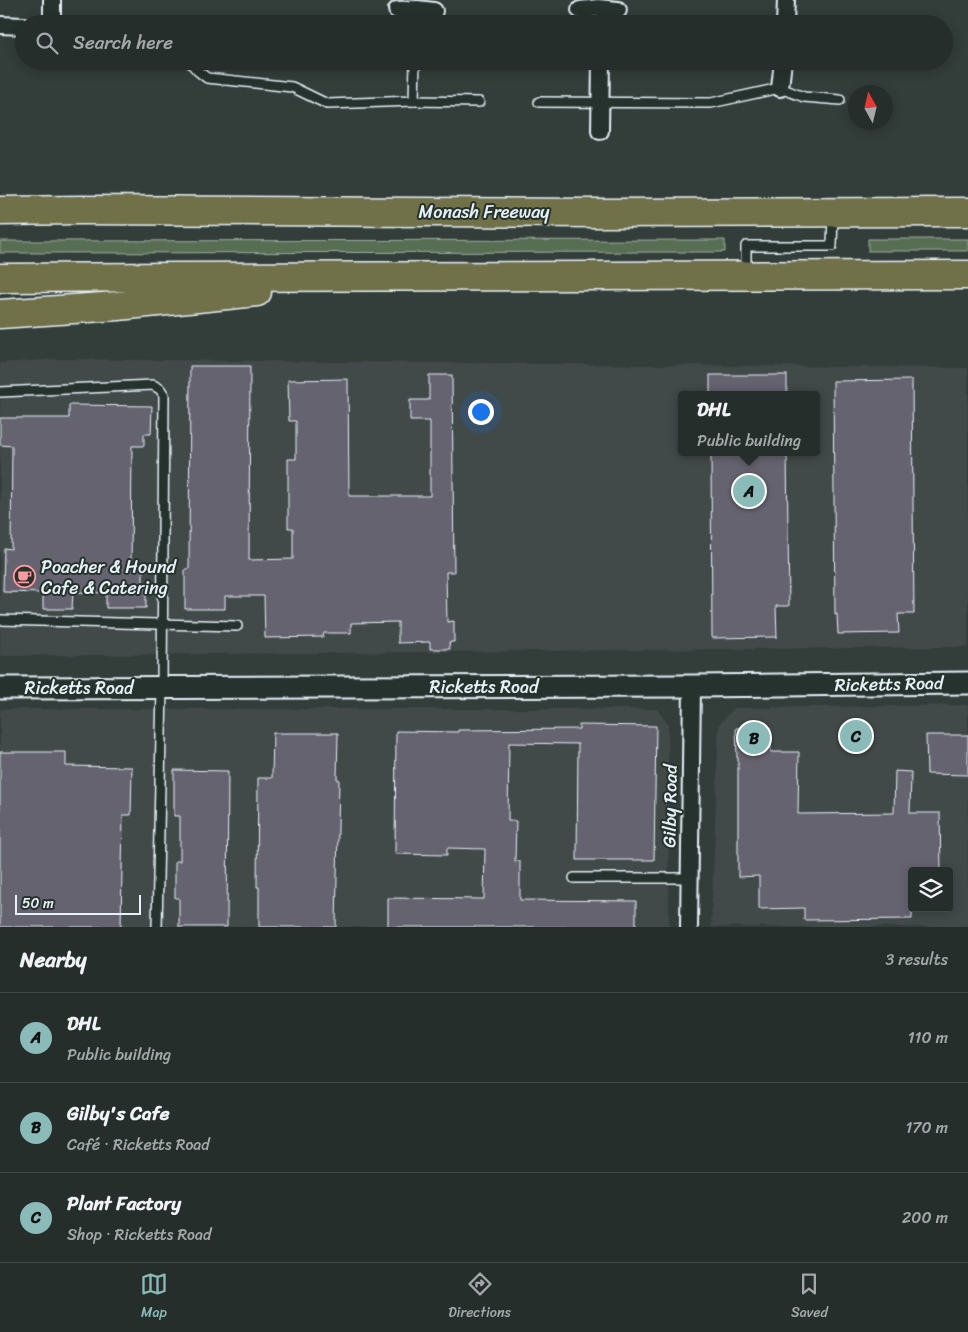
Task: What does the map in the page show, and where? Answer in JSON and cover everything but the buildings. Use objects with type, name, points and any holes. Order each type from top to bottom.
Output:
[{"type":"highway","points":[[0,197],[81,210]]},
{"type":"highway","points":[[771,213],[968,198]]},
{"type":"highway","name":"Monash Freeway","points":[[0,210],[587,213],[968,212]]},
{"type":"highway","points":[[0,278],[968,275]]},
{"type":"highway","points":[[746,276],[968,284]]},
{"type":"highway","points":[[0,314],[118,306],[400,277]]},
{"type":"street","points":[[52,0],[52,15]]},
{"type":"street","points":[[785,15],[786,0]]},
{"type":"street","points":[[397,10],[417,4],[434,11]]},
{"type":"street","points":[[580,10],[598,4],[618,10]]},
{"type":"street","points":[[0,25],[15,26]]},
{"type":"street","points":[[600,131],[601,70]]},
{"type":"street","points":[[780,88],[782,70]]},
{"type":"street","name":"Ricketts Road","points":[[0,688],[692,686],[968,683]]},
{"type":"street","name":"Gilby Road","points":[[689,927],[692,686]]},
{"type":"lane","points":[[197,70],[208,78],[292,87],[327,104],[414,101],[479,102]]},
{"type":"lane","points":[[414,101],[415,70]]},
{"type":"lane","points":[[539,102],[711,103],[780,88],[804,97],[840,100]]},
{"type":"lane","points":[[746,276],[746,246],[832,246],[833,212]]},
{"type":"lane","points":[[0,392],[153,385],[160,389],[164,395],[163,624],[157,927]]},
{"type":"lane","points":[[0,620],[237,626]]},
{"type":"lane","points":[[574,878],[690,878]]},
{"type":"shaded area","points":[[56,359],[968,368],[968,647],[0,656],[0,363]]},
{"type":"shaded area","points":[[968,705],[968,927],[711,927],[719,724],[734,708]]},
{"type":"shaded area","points":[[0,709],[657,709],[668,724],[669,927],[0,927]]},
{"type":"green space","points":[[868,239],[968,239],[968,251],[868,251]]},
{"type":"green space","points":[[725,240],[725,252],[0,253],[0,241]]},
{"type":"place","name":"DHL","points":[[749,491]]},
{"type":"place","name":"Poacher & Hound Cafe & Catering","points":[[25,577]]},
{"type":"place","name":"Plant Factory","points":[[856,736]]},
{"type":"place","name":"Gilby's Cafe","points":[[754,738]]}]
